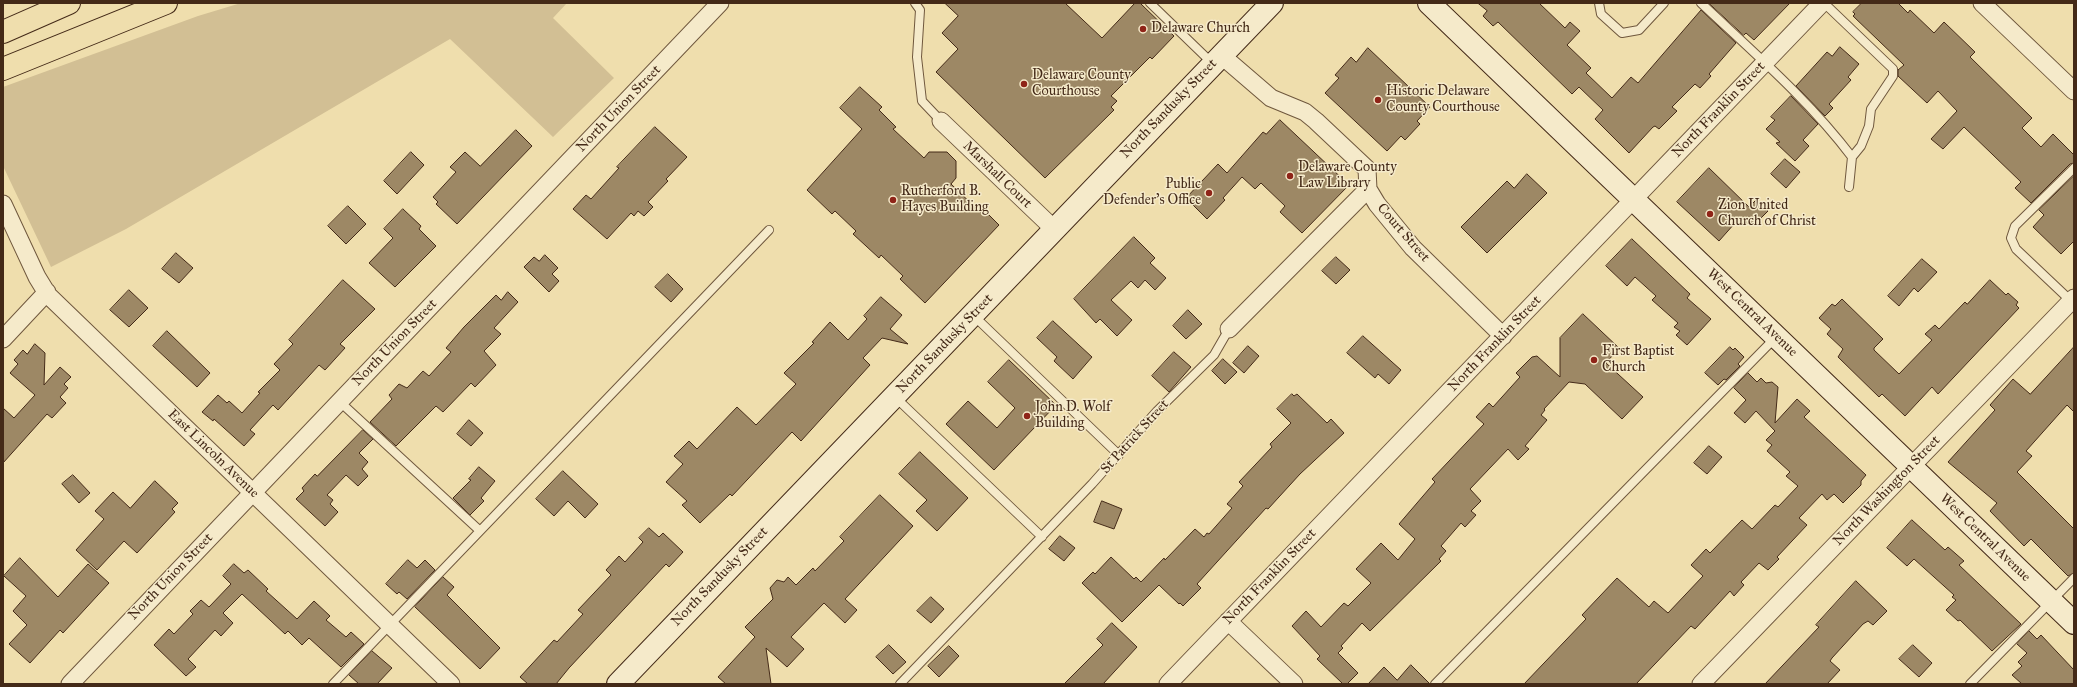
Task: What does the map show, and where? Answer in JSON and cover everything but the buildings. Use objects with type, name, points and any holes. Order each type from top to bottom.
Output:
[{"type":"highway","points":[[3,32],[69,3]]},
{"type":"highway","points":[[3,69],[166,3]]},
{"type":"street","name":"North Union Street","points":[[70,684],[720,3]]},
{"type":"street","name":"North Sandusky Street","points":[[618,684],[1272,3]]},
{"type":"street","name":"West Central Avenue","points":[[1430,3],[2074,623]]},
{"type":"street","name":"North Franklin Street","points":[[1168,684],[1823,3]]},
{"type":"street","points":[[1982,3],[2074,91]]},
{"type":"street","name":"Court Street","points":[[1217,59],[1270,98],[1305,112],[1367,169],[1368,189],[1377,204],[1413,248],[1503,336]]},
{"type":"street","name":"Marshall Court","points":[[941,121],[1054,229]]},
{"type":"street","name":"St Patrick Street","points":[[1230,329],[1368,189]]},
{"type":"street","name":"East Lincoln Avenue","points":[[3,204],[36,277],[47,292],[388,625],[451,684]]},
{"type":"street","points":[[3,339],[47,292]]},
{"type":"street","name":"North Washington Street","points":[[1701,684],[2073,299]]},
{"type":"street","points":[[1228,621],[1294,684]]},
{"type":"lane","points":[[915,3],[920,10],[917,57],[922,101],[941,121]]},
{"type":"lane","points":[[1150,3],[1217,59]]},
{"type":"lane","points":[[1599,3],[1600,14],[1622,33],[1639,30],[1664,3]]},
{"type":"lane","points":[[1701,3],[1808,106],[1836,136],[1852,157]]},
{"type":"lane","points":[[1823,3],[1893,69],[1893,76],[1871,109],[1869,126],[1861,146],[1852,157],[1849,187]]},
{"type":"lane","points":[[2073,299],[2016,249],[2011,238],[2014,226],[2074,168]]},
{"type":"lane","points":[[333,684],[479,530],[769,230]]},
{"type":"lane","points":[[973,314],[1119,455]]},
{"type":"lane","name":"St Patrick Street","points":[[900,684],[1042,537],[1119,455],[1158,410],[1214,356],[1230,329]]},
{"type":"lane","points":[[1435,684],[1776,337]]},
{"type":"lane","points":[[894,397],[1042,537]]},
{"type":"lane","points":[[339,401],[479,530]]},
{"type":"lane","points":[[1970,684],[2074,578]]},
{"type":"shaded area","points":[[241,3],[567,3],[553,18],[614,78],[553,137],[450,39],[126,229],[51,267],[3,166],[3,87],[198,16]]},
{"type":"place","name":"Delaware Church","points":[[1143,29]]},
{"type":"place","name":"Delaware County Courthouse","points":[[1024,84]]},
{"type":"place","name":"Historic Delaware County Courthouse","points":[[1378,100]]},
{"type":"place","name":"Delaware County Law Library","points":[[1290,176]]},
{"type":"place","name":"Public Defender's Office","points":[[1209,193]]},
{"type":"place","name":"Rutherford B. Hayes Building","points":[[893,200]]},
{"type":"place","name":"Zion United Church of Christ","points":[[1710,214]]},
{"type":"place","name":"First Baptist Church","points":[[1594,360]]},
{"type":"place","name":"John D. Wolf Building","points":[[1027,416]]}]
